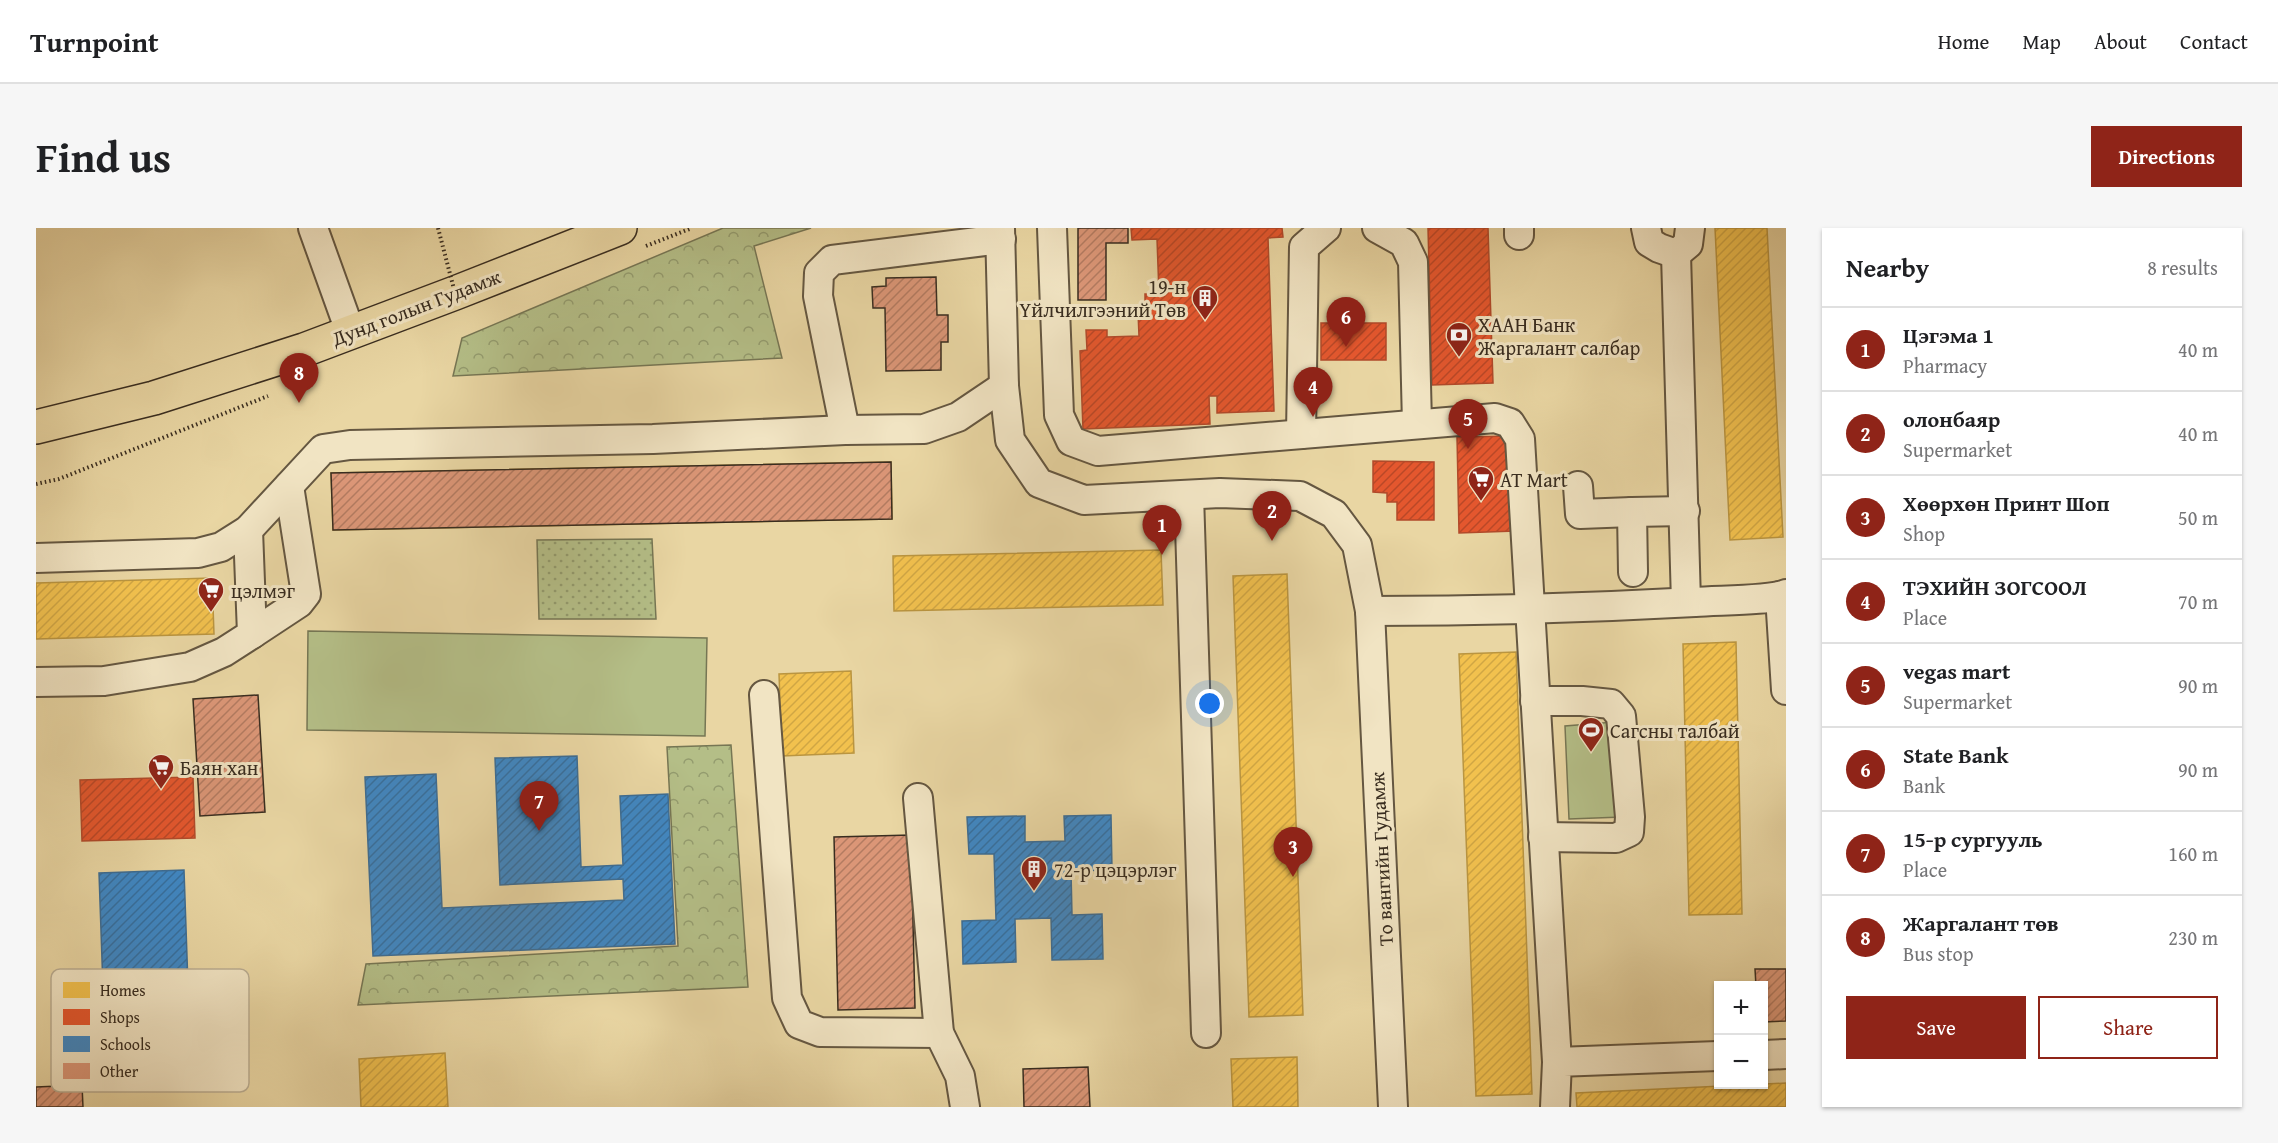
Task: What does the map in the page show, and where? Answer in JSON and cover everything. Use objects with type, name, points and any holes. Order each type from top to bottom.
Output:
[{"type":"main road","name":"Дунд голын Гудамж","points":[[36,427],[154,399],[304,350],[350,331],[450,275],[620,228]]},
{"type":"street","points":[[313,228],[350,331]]},
{"type":"street","points":[[1052,228],[1059,415],[1071,441],[1098,451],[1495,418],[1510,423],[1520,439],[1557,1062],[1555,1107]]},
{"type":"street","points":[[1301,434],[1304,247],[1326,228]]},
{"type":"street","points":[[1377,228],[1404,243],[1413,262],[1417,424]]},
{"type":"street","points":[[1646,228],[1649,242],[1676,254]]},
{"type":"street","points":[[1676,254],[1688,244],[1690,228]]},
{"type":"street","points":[[845,430],[818,296],[819,273],[832,260],[1001,234]]},
{"type":"street","name":"То вангийн Гудамж","points":[[1001,234],[1004,386],[1010,440],[1039,483],[1084,500],[1220,493],[1300,496],[1334,514],[1357,545],[1370,610],[1393,1107]]},
{"type":"street","points":[[1676,254],[1686,602]]},
{"type":"street","points":[[36,558],[198,553],[221,547],[248,530],[323,449],[350,445],[653,439],[845,430],[924,429],[958,417],[1004,386]]},
{"type":"street","points":[[36,682],[104,681],[190,667],[224,652],[300,603],[306,594],[289,486]]},
{"type":"street","points":[[1578,486],[1580,514],[1685,511]]},
{"type":"street","points":[[1189,495],[1206,1033]]},
{"type":"street","points":[[1632,513],[1633,572]]},
{"type":"street","points":[[248,530],[252,634]]},
{"type":"street","points":[[1370,610],[1530,609],[1783,595],[1786,690]]},
{"type":"street","points":[[764,695],[787,998],[799,1024],[820,1032],[939,1033]]},
{"type":"street","points":[[1535,701],[1582,701],[1611,704],[1621,716],[1630,818],[1629,831],[1616,838],[1543,837]]},
{"type":"street","points":[[918,798],[939,1033],[960,1076],[964,1107]]},
{"type":"street","points":[[1768,1055],[1786,1054]]},
{"type":"street","points":[[1557,1062],[1714,1056]]},
{"type":"path","points":[[438,228],[450,275]]},
{"type":"green space","points":[[723,228],[811,228],[754,246],[782,358],[453,376],[462,338]]},
{"type":"green space","points":[[652,539],[656,619],[539,619],[537,540]]},
{"type":"green space","points":[[308,631],[707,638],[705,736],[307,730]]},
{"type":"green space","name":"Сагсны талбай","points":[[1614,722],[1622,817],[1569,819],[1565,726]]},
{"type":"green space","points":[[731,745],[748,987],[358,1005],[366,964],[678,946],[667,747]]},
{"type":"building: Homes","points":[[1715,228],[1767,228],[1783,537],[1730,540]]},
{"type":"building: Homes","points":[[891,462],[892,519],[333,530],[331,473]]},
{"type":"building: Homes","points":[[1161,550],[1163,605],[894,611],[893,556]]},
{"type":"building: Homes","points":[[1287,574],[1303,1015],[1249,1017],[1233,576]]},
{"type":"building: Homes","points":[[212,578],[214,634],[36,639],[36,583]]},
{"type":"building: Homes","points":[[1736,642],[1742,914],[1689,915],[1683,644]]},
{"type":"building: Homes","points":[[1516,652],[1532,1094],[1476,1096],[1459,654]]},
{"type":"building: Homes","points":[[851,671],[854,753],[782,756],[779,674]]},
{"type":"building: Homes","points":[[445,1053],[448,1107],[361,1107],[359,1059]]},
{"type":"building: Homes","points":[[1297,1057],[1298,1107],[1233,1107],[1231,1059]]},
{"type":"building: Homes","points":[[1786,1083],[1786,1107],[1577,1107],[1576,1093],[1714,1086],[1714,1089],[1768,1089],[1768,1084]]},
{"type":"building: Shops","name":"19-н Үйлчилгээний Төв","points":[[1131,228],[1282,228],[1283,237],[1268,238],[1274,411],[1217,413],[1217,396],[1209,396],[1210,424],[1083,429],[1080,351],[1087,350],[1086,330],[1107,330],[1107,337],[1139,336],[1138,312],[1145,312],[1145,294],[1159,294],[1157,239],[1132,240]]},
{"type":"building: Shops","points":[[1428,228],[1488,228],[1493,383],[1432,385]]},
{"type":"building: Shops","points":[[1321,323],[1386,323],[1386,360],[1321,360]]},
{"type":"building: Shops","points":[[1512,436],[1515,531],[1459,533],[1457,437]]},
{"type":"building: Shops","points":[[1373,461],[1434,462],[1434,520],[1397,520],[1397,502],[1387,502],[1387,493],[1373,492]]},
{"type":"building: Shops","points":[[193,777],[195,838],[82,841],[80,780]]},
{"type":"building: Schools","points":[[577,756],[581,867],[623,865],[620,796],[668,794],[675,944],[373,956],[365,777],[436,774],[442,908],[624,900],[623,879],[500,885],[495,758]]},
{"type":"building: Schools","name":"72-р цэцэрлэг","points":[[1111,815],[1112,870],[1071,871],[1072,915],[1102,914],[1103,959],[1052,960],[1051,918],[1015,919],[1016,962],[963,964],[962,921],[996,920],[994,854],[969,854],[967,817],[1025,816],[1025,842],[1065,841],[1064,816]]},
{"type":"building: Schools","points":[[184,870],[187,969],[102,969],[99,873]]},
{"type":"building: Other","points":[[1078,228],[1128,228],[1128,243],[1106,243],[1106,300],[1078,300]]},
{"type":"building: Other","points":[[936,277],[937,315],[948,315],[948,342],[941,342],[941,370],[886,371],[885,308],[873,308],[872,287],[886,286],[886,278]]},
{"type":"building: Other","points":[[891,462],[892,519],[333,530],[331,473]]},
{"type":"building: Other","points":[[258,695],[265,812],[200,816],[193,699]]},
{"type":"building: Other","points":[[911,835],[915,1008],[838,1010],[834,837]]},
{"type":"building: Other","points":[[1755,969],[1786,969],[1786,1021],[1768,1022],[1768,981],[1756,981]]},
{"type":"building: Other","points":[[1088,1067],[1090,1107],[1024,1107],[1023,1069]]},
{"type":"building: Other","points":[[51,1086],[51,1092],[82,1092],[83,1107],[36,1107],[36,1087]]},
{"type":"place","name":"19-н Үйлчилгээний Төв","points":[[1205,321]]},
{"type":"place","name":"State Bank","points":[[1346,347]]},
{"type":"place","name":"ХААН Банк Жаргалант салбар","points":[[1459,358]]},
{"type":"place","name":"Жаргалант төв","points":[[299,403]]},
{"type":"place","name":"ТЭХИЙН ЗОГСООЛ","points":[[1313,417]]},
{"type":"place","name":"vegas mart","points":[[1468,449]]},
{"type":"place","name":"AT Mart","points":[[1481,502]]},
{"type":"place","name":"олонбаяр","points":[[1272,541]]},
{"type":"place","name":"Цэгэма 1","points":[[1162,555]]},
{"type":"place","name":"цэлмэг","points":[[211,613]]},
{"type":"place","name":"Сагсны талбай","points":[[1591,753]]},
{"type":"place","name":"Баян хан","points":[[161,790]]},
{"type":"place","name":"15-р сургууль","points":[[539,831]]},
{"type":"place","name":"Хөөрхөн Принт Шоп","points":[[1293,877]]},
{"type":"place","name":"72-р цэцэрлэг","points":[[1034,892]]}]
